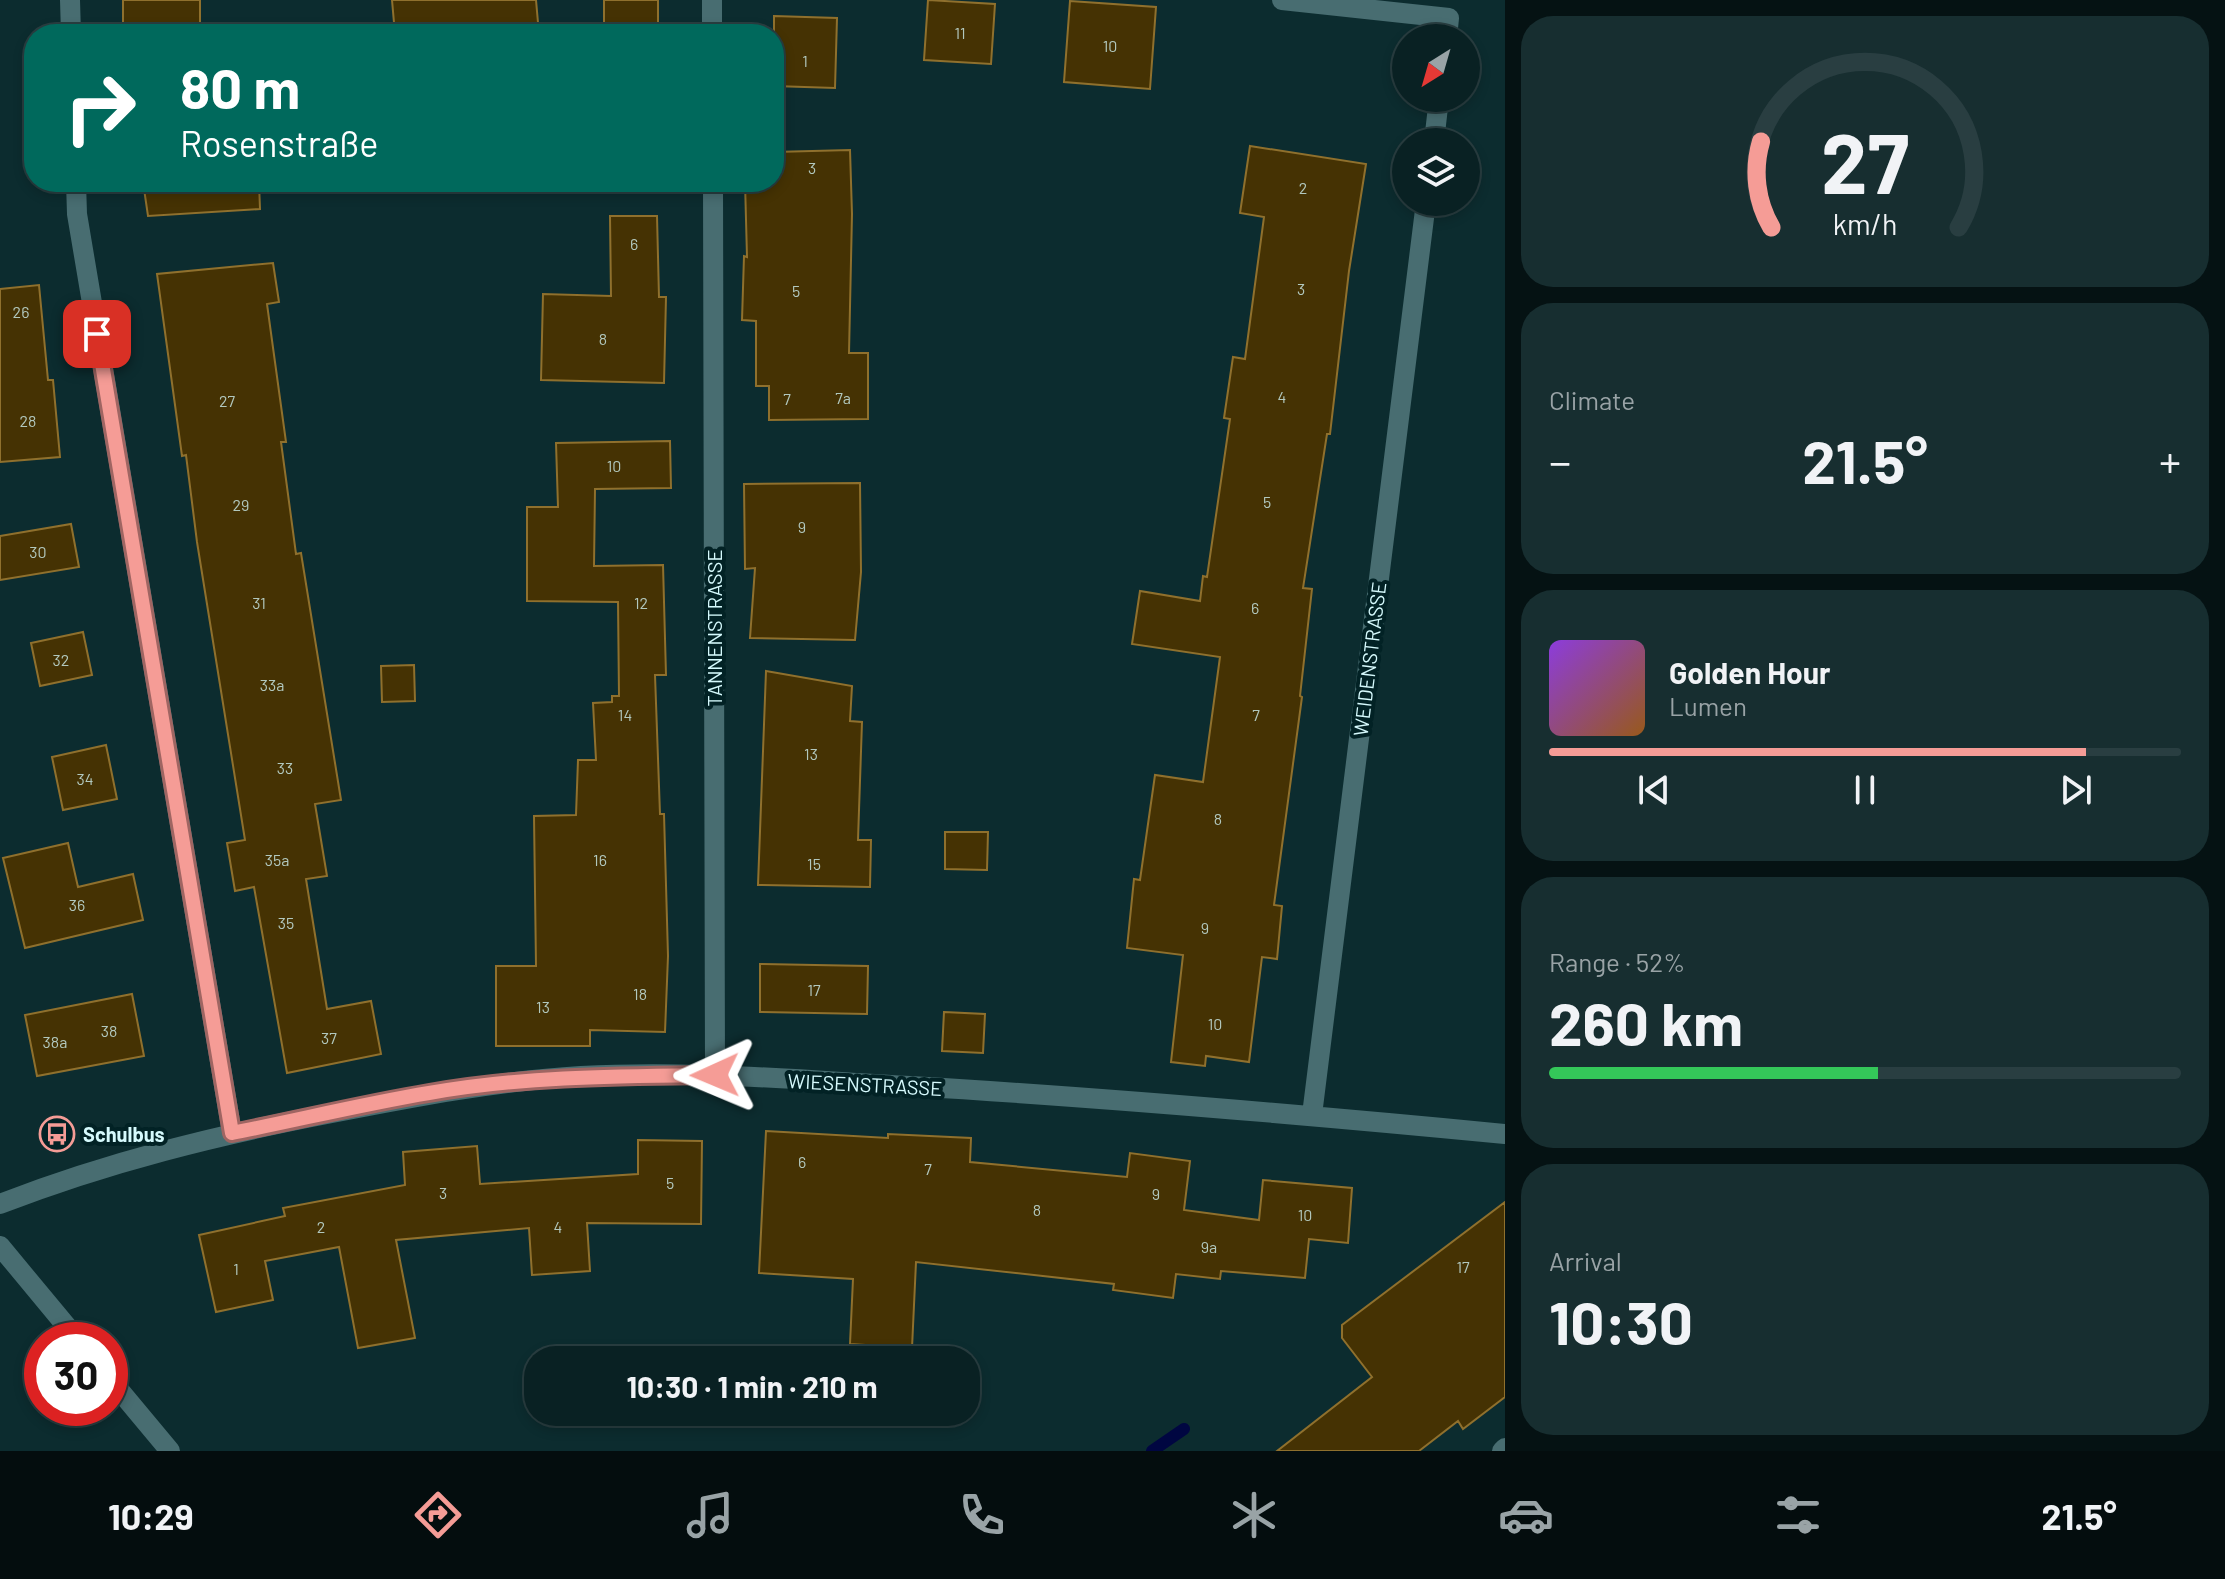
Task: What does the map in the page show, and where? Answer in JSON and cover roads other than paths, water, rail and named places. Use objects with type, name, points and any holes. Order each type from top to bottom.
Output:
[{"type":"street","points":[[70,0],[71,24]]},
{"type":"street","points":[[712,0],[712,24]]},
{"type":"street","points":[[1282,0],[1424,24]]},
{"type":"street","points":[[76,192],[77,214],[232,1133]]},
{"type":"street","name":"TANNENSTRASSE","points":[[713,192],[715,1075]]},
{"type":"street","name":"WEIDENSTRASSE","points":[[1312,1115],[1424,216]]},
{"type":"street","name":"WIESENSTRASSE","points":[[0,1204],[164,1149],[232,1133],[457,1089],[582,1076],[715,1075],[1047,1094],[1505,1134]]},
{"type":"street","points":[[0,1246],[63,1322]]},
{"type":"street","points":[[128,1401],[170,1451]]},
{"type":"waterway","points":[[1152,1451],[1184,1429]]},
{"type":"place","name":"Schulbus","points":[[57,1134]]}]
